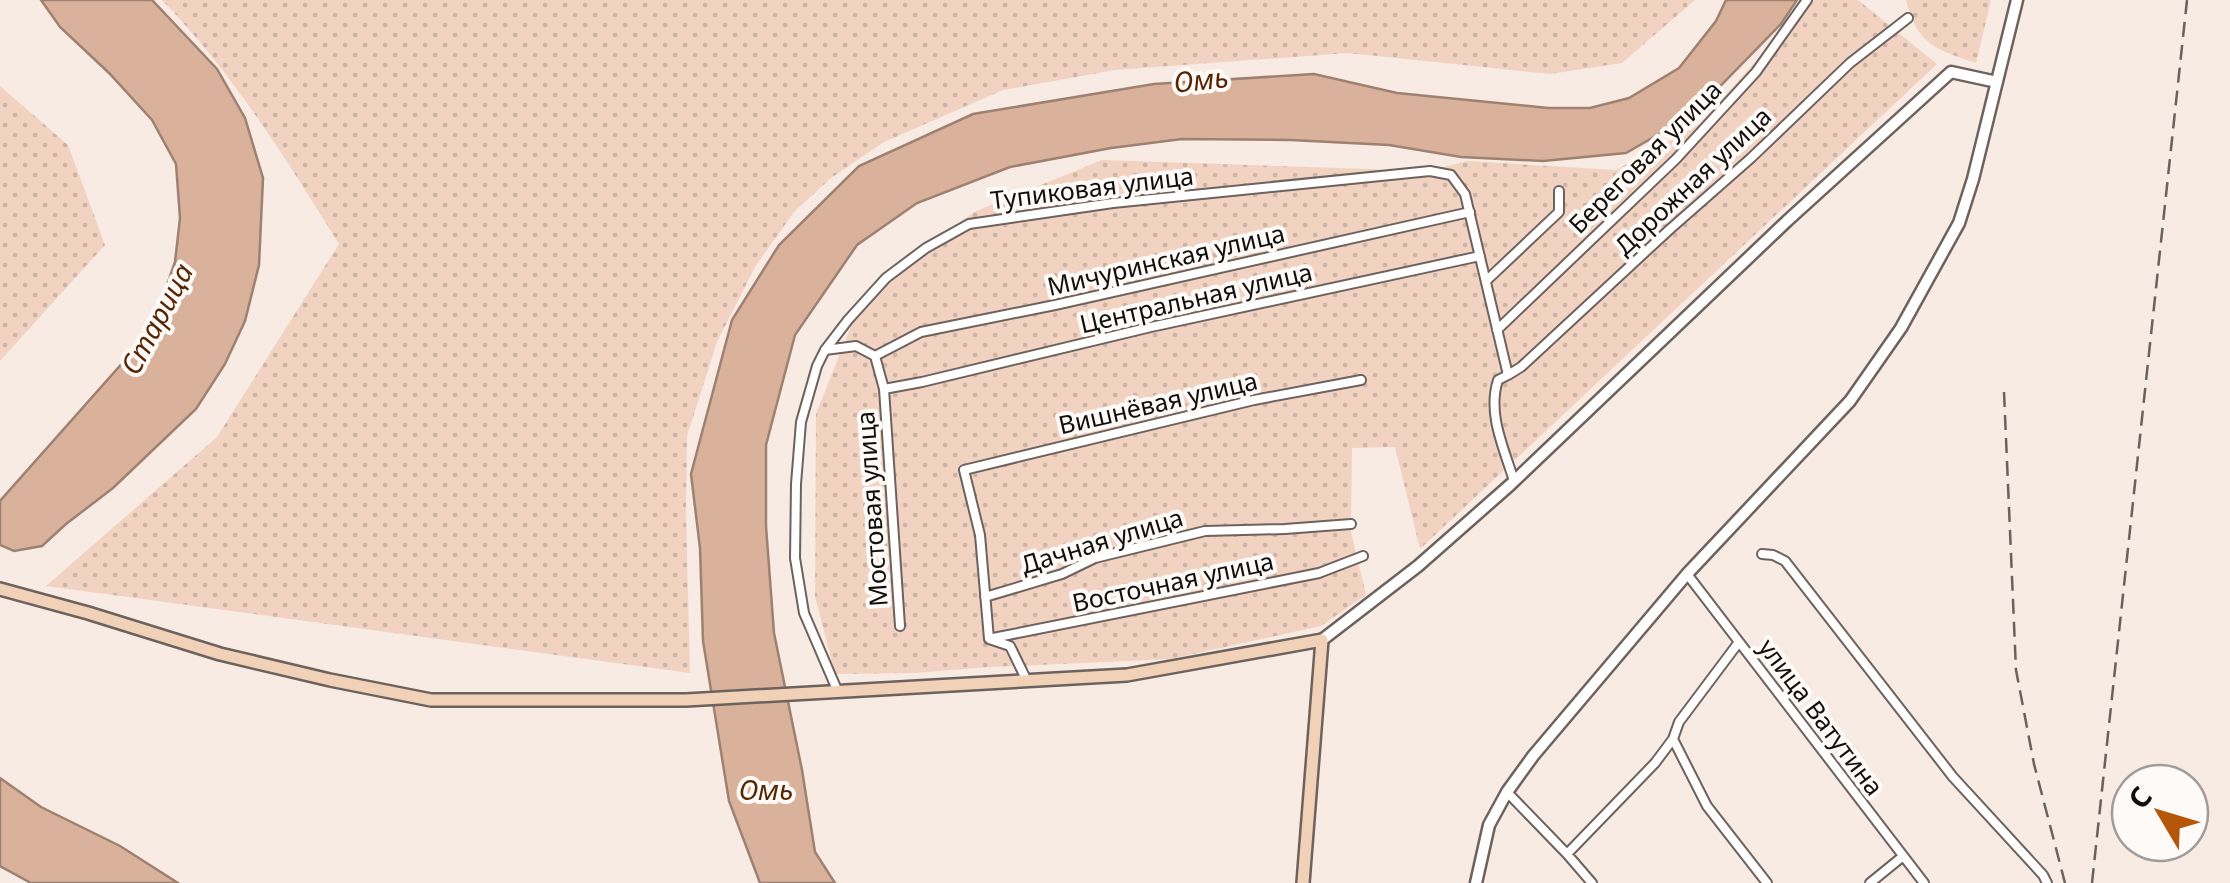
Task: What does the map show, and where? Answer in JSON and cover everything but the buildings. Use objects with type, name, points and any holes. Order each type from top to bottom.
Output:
[{"type":"main road","points":[[0,590],[88,612],[220,654],[431,700],[686,700],[1027,681],[1127,674],[1322,640],[1302,883]]},
{"type":"street","name":"Береговая улица","points":[[1497,330],[1676,160],[1756,72],[1807,0]]},
{"type":"street","points":[[1476,883],[1488,825],[1534,756],[1687,574],[1850,401],[1900,328],[1959,223],[1974,179],[2017,0]]},
{"type":"street","name":"Дорожная улица","points":[[1508,375],[1522,367],[1751,158],[1835,76],[1908,18]]},
{"type":"street","points":[[1322,640],[1418,566],[1514,481],[1787,221],[1951,72],[1998,82]]},
{"type":"street","name":"Тупиковая улица","points":[[835,692],[804,613],[796,558],[801,422],[825,350],[886,278],[926,248],[968,224],[1114,203],[1430,171],[1451,175],[1465,194],[1470,212]]},
{"type":"street","points":[[1486,282],[1559,212],[1558,191]]},
{"type":"street","points":[[1470,212],[1508,375],[1498,380],[1492,399],[1514,481]]},
{"type":"street","name":"Мичуринская улица","points":[[876,356],[920,332],[1056,306],[1470,212]]},
{"type":"street","name":"Центральная улица","points":[[884,389],[1480,256]]},
{"type":"street","points":[[825,350],[856,346],[876,356]]},
{"type":"street","name":"Мостовая улица","points":[[876,356],[884,389],[900,626]]},
{"type":"street","name":"Вишнёвая улица","points":[[985,597],[980,535],[964,470],[1254,400],[1361,380]]},
{"type":"street","name":"Дачная улица","points":[[985,597],[1062,574],[1095,558],[1205,531],[1351,524]]},
{"type":"street","points":[[1762,554],[1784,561],[1953,777],[2047,883]]},
{"type":"street","name":"Восточная улица","points":[[989,639],[1319,573],[1363,556]]},
{"type":"street","name":"улица Ватутина","points":[[1687,574],[1924,883]]},
{"type":"street","points":[[985,597],[989,639],[1010,646],[1027,681]]},
{"type":"street","points":[[1568,854],[1655,763],[1673,739],[1679,722],[1738,642]]},
{"type":"street","points":[[1673,739],[1707,806],[1767,883]]},
{"type":"street","points":[[1508,792],[1592,883]]},
{"type":"street","points":[[1870,883],[1902,857]]},
{"type":"shaded area","points":[[162,0],[1695,0],[1622,63],[1550,74],[1348,53],[1115,70],[1003,90],[884,142],[831,178],[794,212],[755,267],[717,342],[687,436],[690,673],[46,586],[217,437],[339,244],[235,86]]},
{"type":"shaded area","points":[[1810,0],[1858,0],[1937,64],[1420,549],[1395,447],[1352,448],[1351,532],[1366,595],[1321,626],[1170,659],[835,674],[815,596],[816,414],[863,296],[974,212],[1102,160],[1430,171],[1467,161],[1616,170],[1700,124]]},
{"type":"shaded area","points":[[1906,0],[1991,0],[1976,63],[1930,44],[1916,27]]},
{"type":"shaded area","points":[[0,86],[68,145],[105,245],[0,361]]},
{"type":"water","name":"Старица","points":[[41,0],[152,0],[217,69],[245,118],[263,178],[259,265],[245,321],[225,364],[196,409],[113,488],[42,546],[14,551],[0,545],[0,501],[133,351],[159,308],[175,262],[180,218],[176,164],[152,120],[60,27]]},
{"type":"water","name":"Омь","points":[[1726,0],[1797,0],[1781,24],[1692,115],[1626,153],[1543,161],[1461,157],[1389,145],[1182,139],[1010,167],[917,203],[857,245],[795,335],[766,445],[766,526],[774,633],[815,852],[835,883],[760,883],[729,801],[703,641],[700,548],[691,474],[732,320],[779,245],[859,166],[973,114],[1154,84],[1314,74],[1397,93],[1548,108],[1590,108],[1629,98],[1679,68],[1716,21]]},
{"type":"water","points":[[0,778],[41,807],[120,846],[178,883],[31,883],[0,866]]},
{"type":"railway","points":[[2092,883],[2187,0]]},
{"type":"railway","points":[[2004,392],[2016,670],[2034,764],[2065,883]]}]
